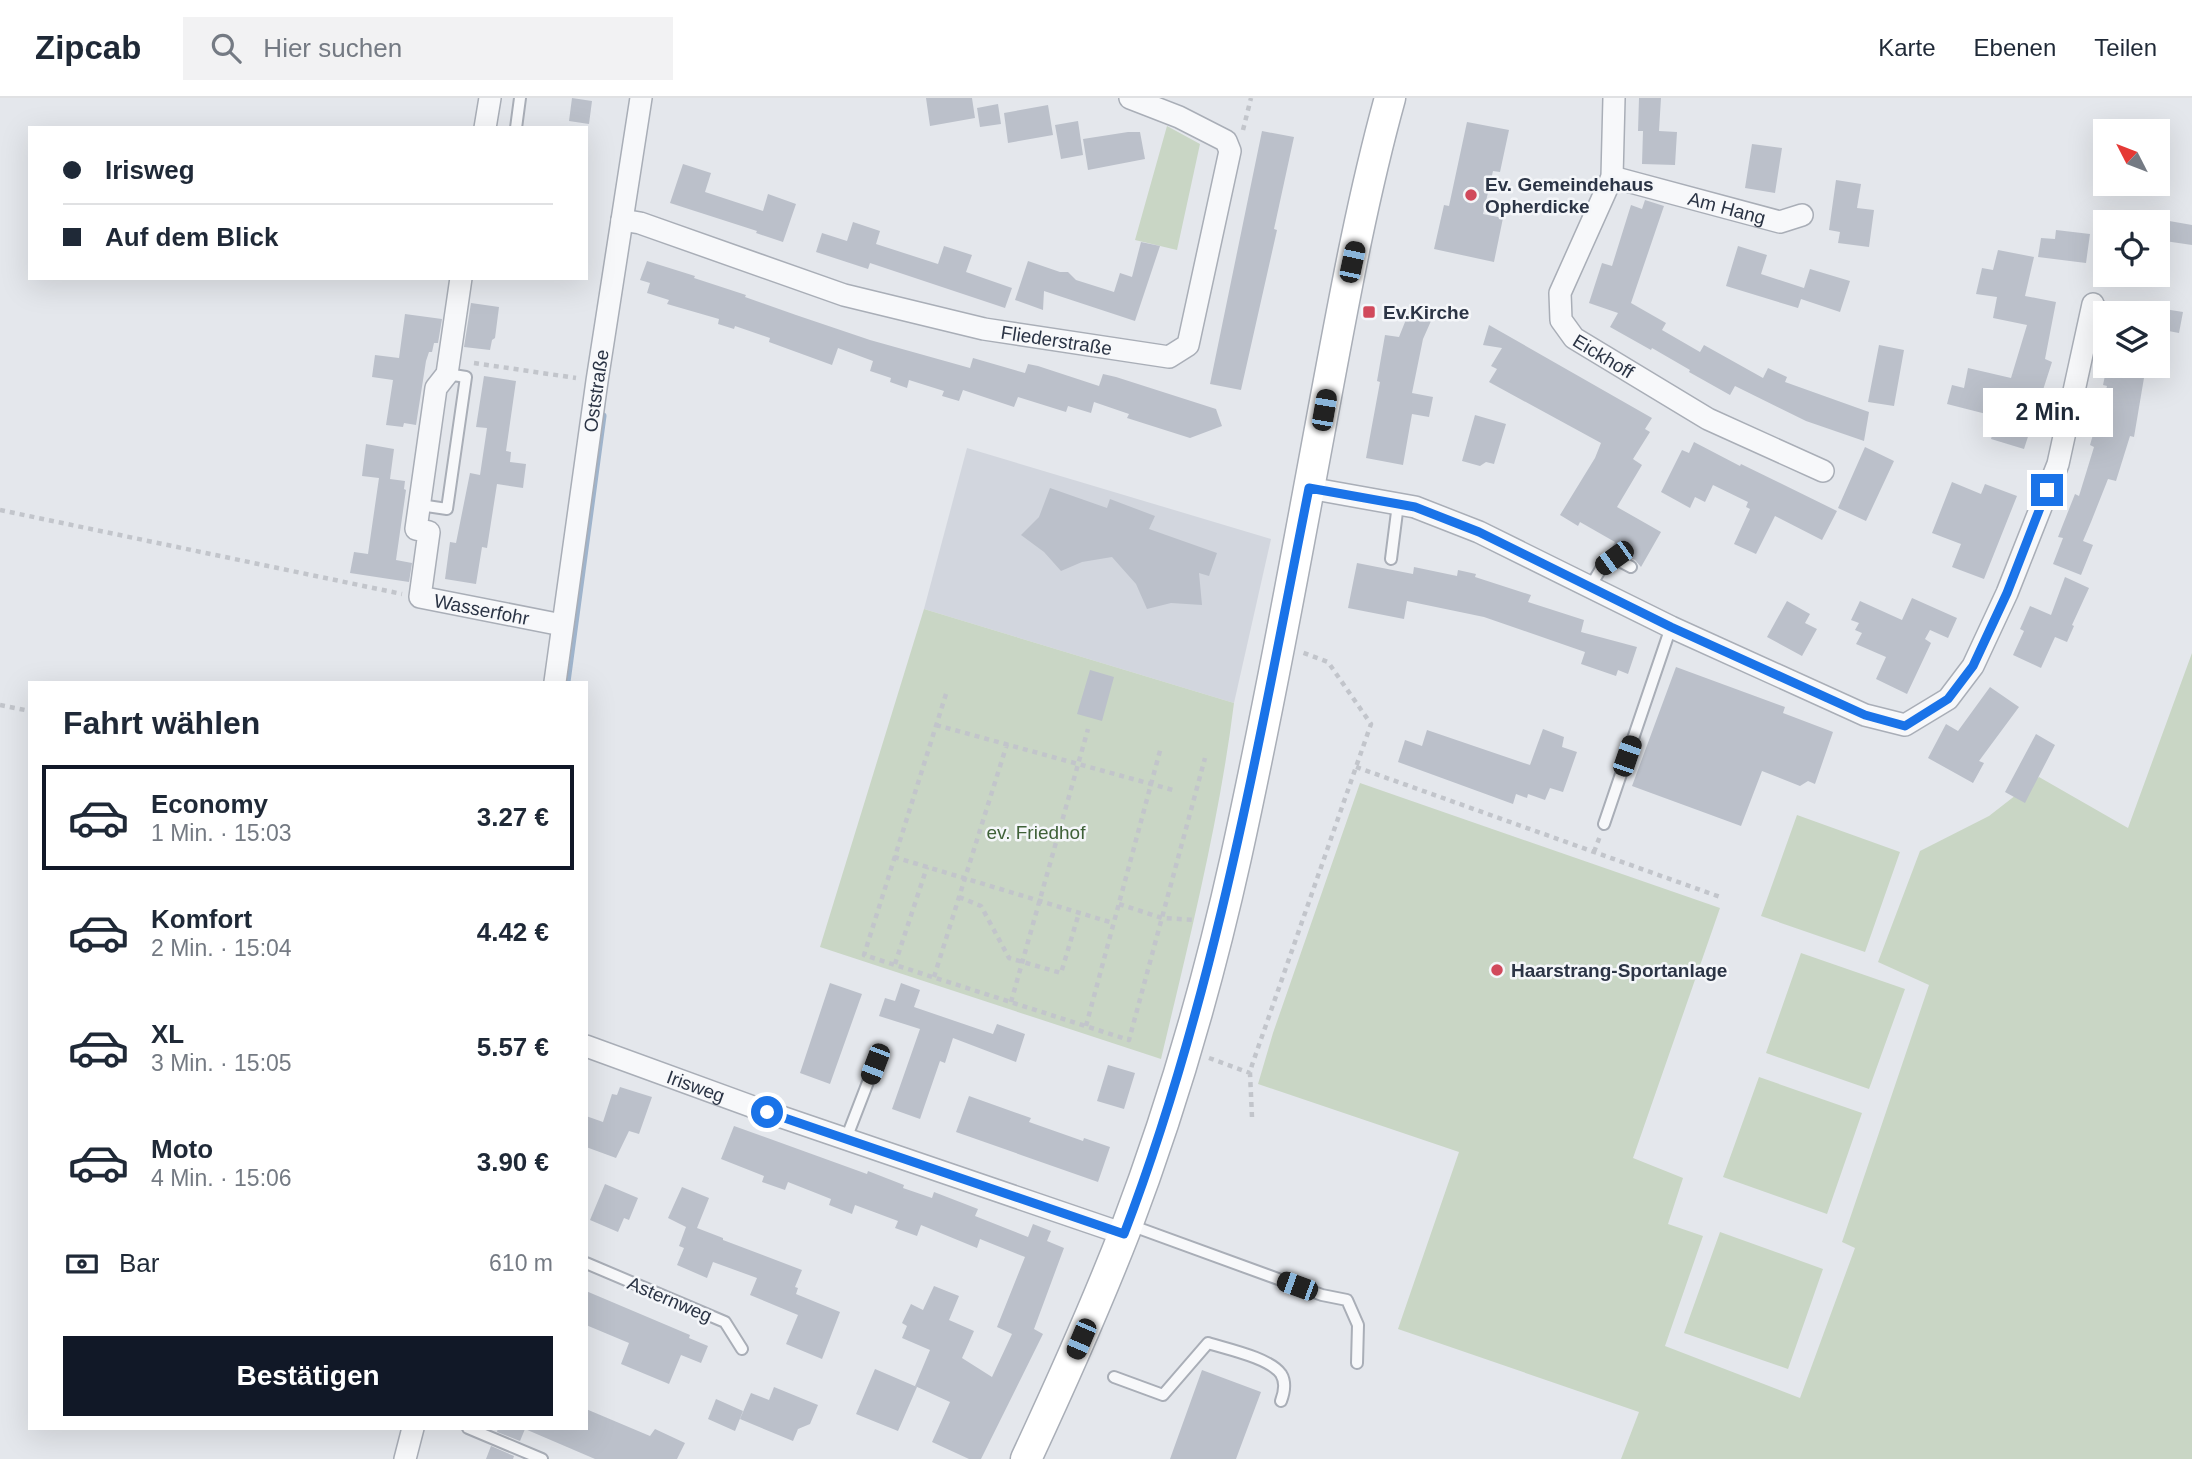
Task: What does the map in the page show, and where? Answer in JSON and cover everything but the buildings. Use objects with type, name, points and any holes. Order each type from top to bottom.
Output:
[{"type":"main road","points":[[1026,1459],[1073,1357],[1126,1229],[1156,1144],[1213,954],[1253,778],[1374,153],[1390,98]]},
{"type":"street","points":[[485,126],[490,98]]},
{"type":"street","name":"Oststraße","points":[[555,681],[640,98]]},
{"type":"street","points":[[1130,98],[1179,117],[1226,141]]},
{"type":"street","name":"Eickhoff","points":[[1614,98],[1612,177],[1560,293],[1561,320],[1574,338],[1708,419],[1824,471]]},
{"type":"street","name":"Fliederstraße","points":[[622,220],[640,223],[844,295],[984,329],[1169,357],[1188,345],[1230,151],[1226,141]]},
{"type":"street","name":"Am Hang","points":[[1612,177],[1780,222],[1801,215]]},
{"type":"street","name":"Wasserfohr","points":[[461,280],[448,366],[436,388],[416,529],[429,532],[420,597],[562,625]]},
{"type":"street","points":[[1309,488],[1415,507],[1479,532],[1671,627],[1865,715],[1905,726],[1948,699],[1973,666],[2007,593],[2058,464],[2092,304]]},
{"type":"street","name":"Irisweg","points":[[588,1047],[846,1139],[1126,1229]]},
{"type":"street","points":[[405,1459],[412,1430]]},
{"type":"lane","points":[[516,126],[520,98]]},
{"type":"lane","points":[[1391,559],[1398,504]]},
{"type":"lane","points":[[1590,587],[1602,567],[1614,558],[1631,567]]},
{"type":"lane","points":[[1604,824],[1671,627]]},
{"type":"lane","points":[[846,1139],[875,1064]]},
{"type":"lane","points":[[1126,1229],[1322,1295],[1346,1300],[1358,1325],[1357,1363]]},
{"type":"lane","name":"Asternweg","points":[[588,1264],[725,1322],[743,1349]]},
{"type":"lane","points":[[1114,1377],[1163,1395],[1208,1343],[1269,1364],[1282,1375],[1284,1391],[1281,1401]]},
{"type":"lane","points":[[473,1430],[542,1459]]},
{"type":"path","points":[[1226,141],[1244,130],[1251,98]]},
{"type":"path","points":[[448,366],[597,381]]},
{"type":"path","points":[[0,510],[420,597]]},
{"type":"path","points":[[1252,1117],[1250,1073],[1371,724],[1328,662],[1300,652]]},
{"type":"path","points":[[946,694],[864,955],[1129,1040],[1205,758]]},
{"type":"path","points":[[0,705],[28,711]]},
{"type":"path","points":[[936,725],[1173,790]]},
{"type":"path","points":[[1011,1002],[1088,729]]},
{"type":"path","points":[[934,977],[1007,744]]},
{"type":"path","points":[[1086,1026],[1161,747]]},
{"type":"path","points":[[1356,767],[1723,898]]},
{"type":"path","points":[[894,857],[1114,923]]},
{"type":"path","points":[[895,964],[926,867]]},
{"type":"path","points":[[959,897],[981,905],[1009,958],[1061,973],[1079,913]]},
{"type":"path","points":[[1119,904],[1162,918],[1200,920]]},
{"type":"shaded area","points":[[967,448],[1271,539],[1234,703],[924,609]]},
{"type":"green space","points":[[1167,126],[1200,144],[1177,250],[1135,240]]},
{"type":"green space","name":"ev. Friedhof","points":[[924,609],[1234,703],[1212,837],[1161,1059],[820,947]]},
{"type":"green space","points":[[2192,653],[2192,1459],[1621,1459],[1639,1412],[1398,1329],[1459,1152],[1258,1084],[1273,1033],[1360,783],[1720,908],[1633,1158],[1683,1178],[1668,1224],[1703,1236],[1665,1346],[1800,1398],[1855,1248],[1842,1242],[1929,985],[1878,962],[1920,851],[1989,816],[2039,777],[2128,828]]},
{"type":"green space","points":[[1797,815],[1900,852],[1865,952],[1761,916]]},
{"type":"green space","points":[[1801,953],[1905,989],[1869,1089],[1766,1053]]},
{"type":"green space","points":[[1759,1077],[1862,1113],[1827,1214],[1723,1177]]},
{"type":"green space","points":[[1720,1232],[1823,1269],[1788,1369],[1684,1333]]},
{"type":"waterway","points":[[567,681],[603,416]]},
{"type":"place","name":"Ev. Gemeindehaus Opherdicke","points":[[1471,195]]},
{"type":"place","name":"Ev.Kirche","points":[[1369,312]]},
{"type":"place","name":"Haarstrang-Sportanlage","points":[[1497,970]]},
{"type":"route","points":[[767,1112],[1124,1234],[1156,1144],[1213,954],[1253,778],[1309,488],[1415,507],[1479,532],[1671,627],[1865,715],[1905,726],[1948,699],[1973,666],[2007,593],[2047,490]]}]
